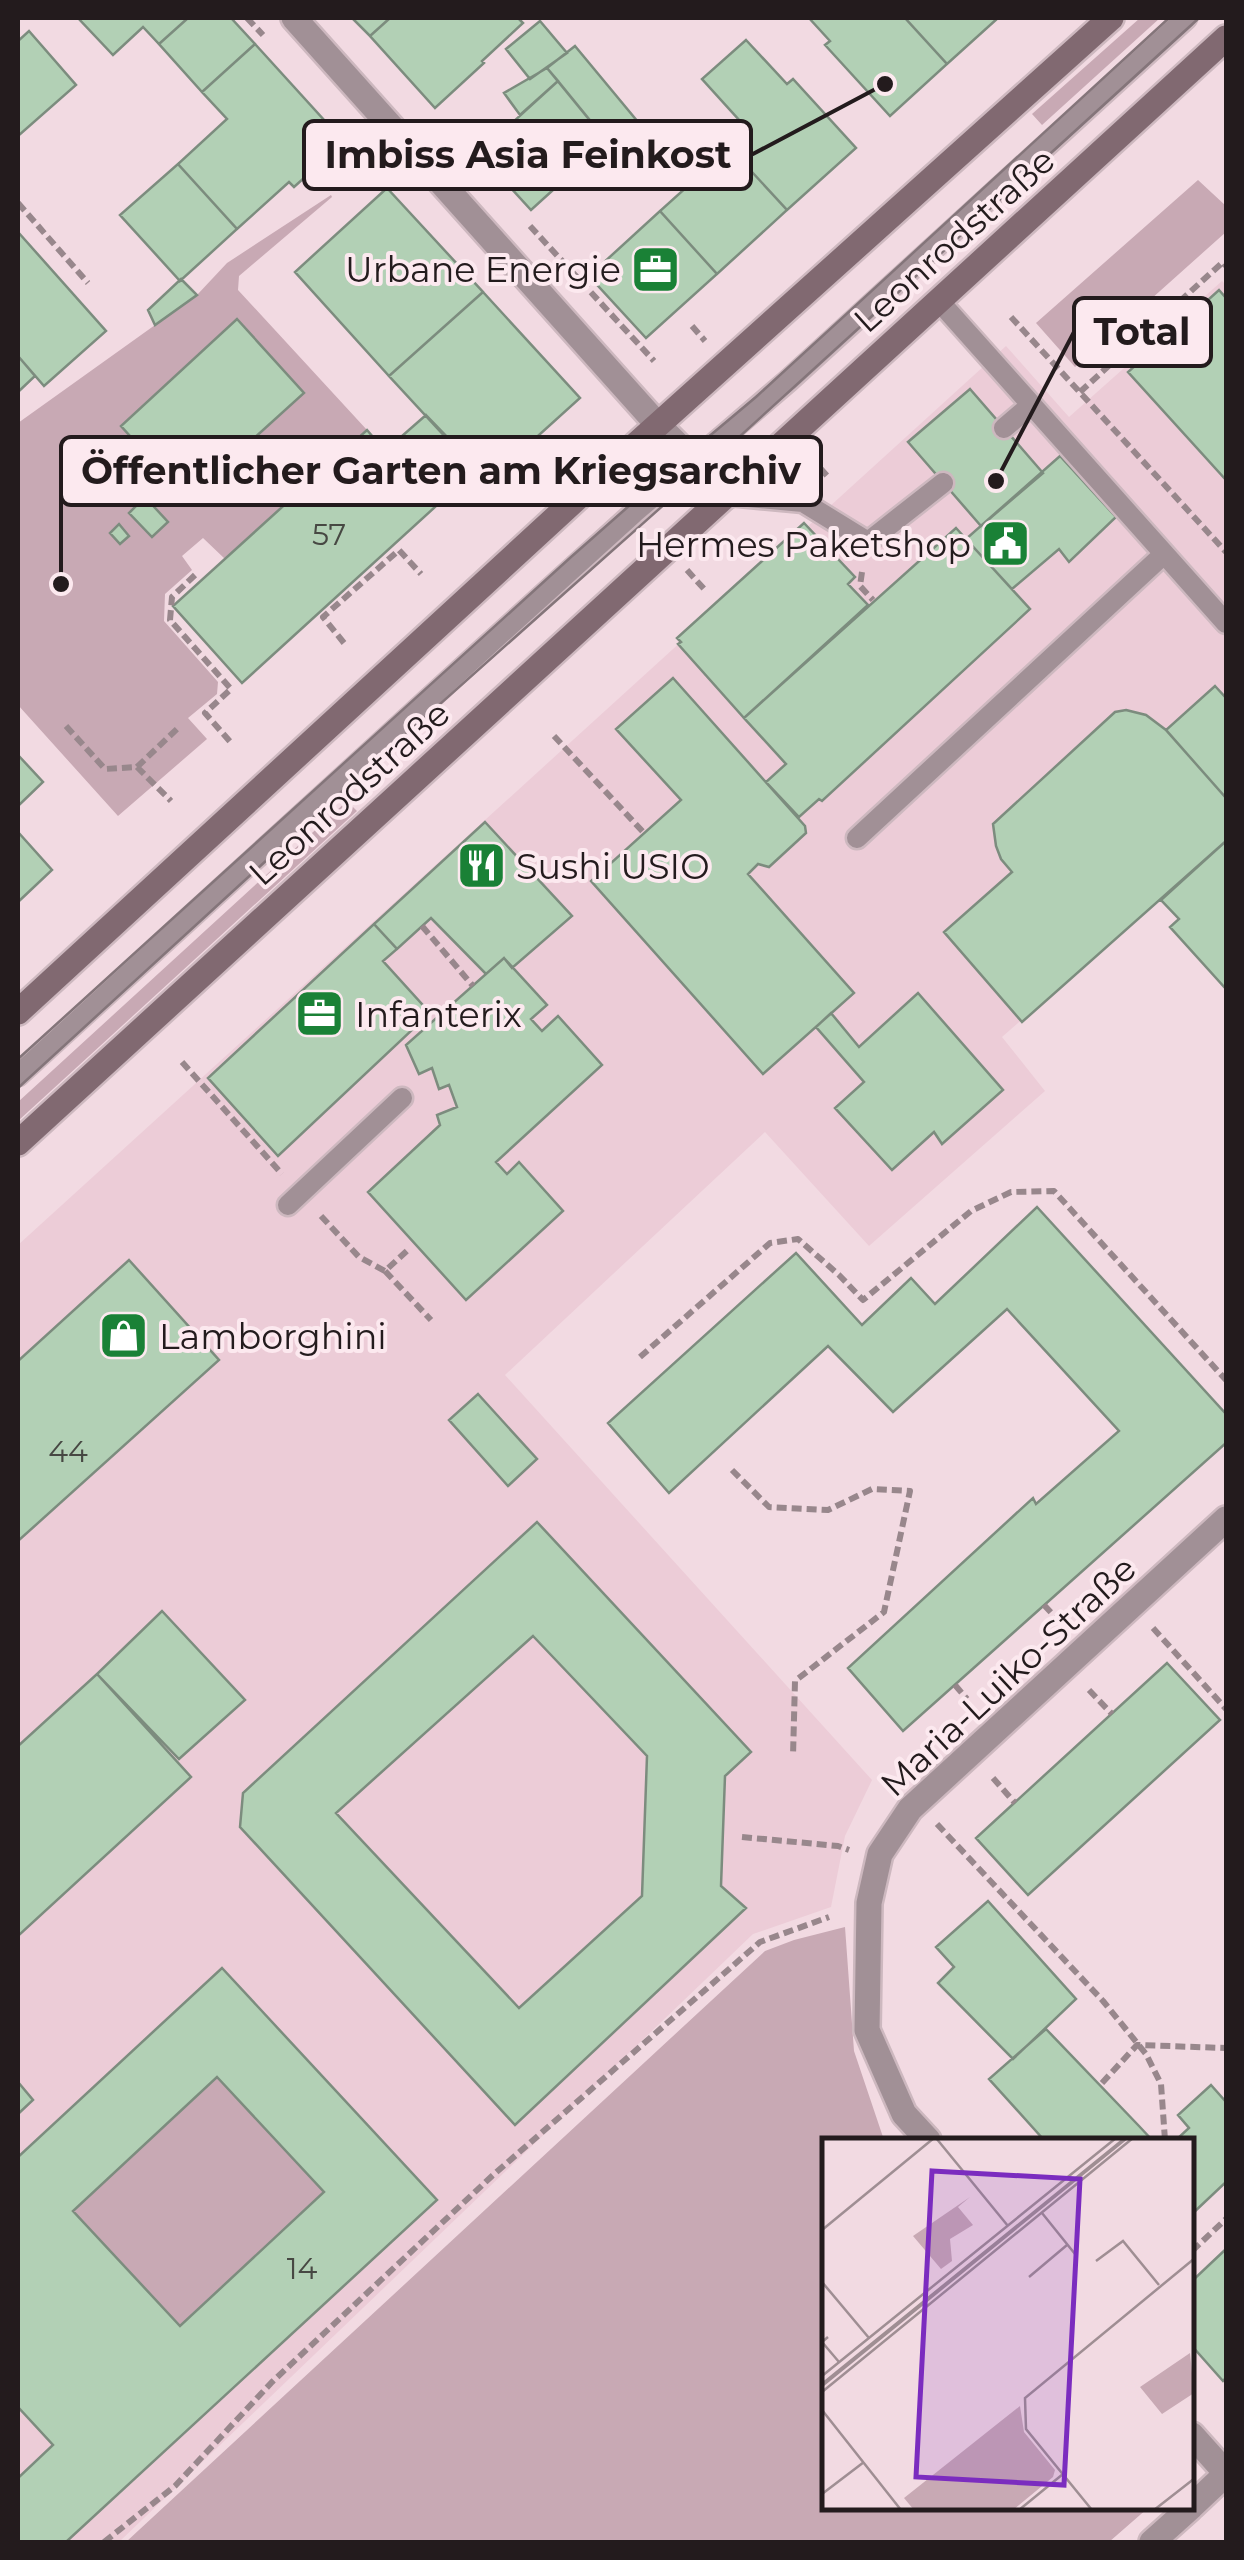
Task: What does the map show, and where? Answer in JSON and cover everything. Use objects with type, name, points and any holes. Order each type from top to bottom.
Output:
[{"type":"main road","name":"Leonrodstraße","points":[[18,1012],[658,425],[1111,18]]},
{"type":"main road","name":"Leonrodstraße","points":[[18,1143],[1226,38]]},
{"type":"street","points":[[294,18],[658,425],[728,494]]},
{"type":"street","name":"Maria-Luiko-Straße","points":[[926,2138],[904,2114],[867,2030],[869,1903],[880,1854],[910,1810],[1226,1518]]},
{"type":"street","points":[[1194,2437],[1226,2474],[1194,2504]]},
{"type":"street","points":[[1152,2542],[1188,2510]]},
{"type":"lane","points":[[18,1076],[486,648],[815,356],[1186,18]]},
{"type":"lane","points":[[939,301],[1226,623]]},
{"type":"lane","points":[[1004,428],[1030,405]]},
{"type":"lane","points":[[728,494],[804,502],[868,542],[943,483]]},
{"type":"lane","points":[[857,838],[1164,554]]},
{"type":"lane","points":[[288,1205],[402,1098]]},
{"type":"path","points":[[18,203],[88,283]]},
{"type":"path","points":[[1080,392],[1223,262],[1226,266]]},
{"type":"path","points":[[1010,317],[1226,552]]},
{"type":"path","points":[[344,643],[323,617],[345,594],[399,550],[421,574]]},
{"type":"path","points":[[195,575],[172,596],[170,620],[231,689],[205,713],[233,745]]},
{"type":"path","points":[[66,726],[105,769],[137,767],[178,728]]},
{"type":"path","points":[[554,736],[644,833]]},
{"type":"path","points":[[137,767],[171,801]]},
{"type":"path","points":[[422,926],[473,986]]},
{"type":"path","points":[[640,1357],[770,1244],[798,1239],[863,1300],[972,1211],[1012,1192],[1054,1191],[1226,1380]]},
{"type":"path","points":[[385,1270],[430,1320]]},
{"type":"path","points":[[732,1470],[769,1507],[828,1510],[872,1489],[910,1491],[884,1612],[795,1681],[793,1756]]},
{"type":"path","points":[[1044,1605],[1058,1619]]},
{"type":"path","points":[[1152,1626],[1226,1708]]},
{"type":"path","points":[[956,1685],[967,1699]]},
{"type":"path","points":[[1084,1685],[1112,1714]]},
{"type":"path","points":[[989,1774],[1015,1802]]},
{"type":"path","points":[[936,1824],[1089,1987],[1153,2064],[1161,2084],[1165,2138]]},
{"type":"path","points":[[742,1837],[850,1850]]},
{"type":"path","points":[[104,2542],[175,2486],[272,2382],[492,2176],[760,1942],[829,1917]]},
{"type":"path","points":[[1102,2083],[1137,2045],[1226,2048]]},
{"type":"path","points":[[1194,2249],[1226,2220]]},
{"type":"shaded area","points":[[1140,18],[1160,18],[1042,125],[1032,114]]},
{"type":"shaded area","points":[[1198,180],[1226,206],[1226,232],[1075,367],[1036,323]]},
{"type":"shaded area","points":[[331,195],[239,276],[238,290],[367,430],[225,559],[203,538],[182,556],[192,570],[165,594],[164,621],[218,682],[217,694],[188,718],[207,739],[118,816],[18,705],[18,423],[197,295],[227,263]]},
{"type":"shaded area","points":[[1222,281],[1226,285],[1226,840],[1002,1037],[1045,1091],[869,1246],[765,1132],[505,1375],[872,1780],[845,1836],[831,1907],[753,1934],[119,2542],[18,2542],[18,1245],[1006,346],[1069,417]]},
{"type":"shaded area","points":[[347,801],[357,811],[18,1121],[18,1102]]},
{"type":"shaded area","points":[[845,1927],[854,2051],[883,2138],[822,2138],[822,2510],[1146,2510],[1109,2542],[126,2542],[765,1951]]},
{"type":"shaded area","points":[[217,2077],[324,2192],[180,2326],[73,2211]]},
{"type":"building","points":[[78,18],[188,18],[159,44],[143,27],[113,55]]},
{"type":"building","points":[[188,18],[231,18],[255,44],[202,92],[159,44]]},
{"type":"building","points":[[352,18],[390,18],[370,36]]},
{"type":"building","points":[[390,18],[518,18],[523,23],[435,108],[370,36]]},
{"type":"building","points":[[809,18],[905,18],[947,64],[890,116],[825,45],[830,41]]},
{"type":"building","points":[[905,18],[998,18],[947,64]]},
{"type":"building","points":[[540,21],[567,53],[530,79],[506,49]]},
{"type":"building","points":[[29,31],[76,85],[18,136],[18,41]]},
{"type":"building","points":[[746,40],[787,84],[793,79],[856,148],[787,210],[730,148],[749,131],[702,79]]},
{"type":"building","points":[[255,44],[344,142],[294,187],[289,182],[237,229],[178,164],[227,119],[202,92]]},
{"type":"building","points":[[575,46],[653,140],[662,133],[678,152],[641,183],[547,68]]},
{"type":"building","points":[[547,68],[558,81],[520,115],[504,93]]},
{"type":"building","points":[[558,81],[607,141],[531,210],[479,153]]},
{"type":"building","points":[[730,148],[787,210],[717,274],[660,211]]},
{"type":"building","points":[[178,164],[237,229],[180,281],[120,215]]},
{"type":"building","points":[[387,188],[483,292],[389,376],[295,272]]},
{"type":"building","points":[[660,211],[717,274],[646,338],[589,276]]},
{"type":"building","points":[[18,232],[106,331],[44,386],[18,356]]},
{"type":"building","points":[[181,279],[197,295],[155,325],[148,310]]},
{"type":"building","points":[[1219,290],[1226,298],[1226,480],[1128,372]]},
{"type":"building","points":[[483,292],[580,398],[487,482],[389,376]]},
{"type":"building","points":[[237,319],[304,393],[187,499],[121,426]]},
{"type":"building","points":[[18,356],[35,376],[18,392]]},
{"type":"building","points":[[970,389],[1043,473],[981,526],[908,442]]},
{"type":"building","points":[[426,415],[450,440],[409,478],[435,507],[242,683],[173,606],[367,430],[385,451]]},
{"type":"building","points":[[1060,456],[1116,517],[1069,562],[1059,549],[1012,589],[966,539]]},
{"type":"building","points":[[145,497],[168,522],[152,537],[129,513]]},
{"type":"building","points":[[804,523],[855,577],[848,584],[868,605],[744,718],[678,644],[681,642],[677,638]]},
{"type":"building","points":[[119,524],[129,536],[120,544],[110,533]]},
{"type":"building","points":[[956,528],[1030,609],[822,801],[819,799],[799,817],[766,782],[786,764],[744,718]]},
{"type":"building","points":[[673,678],[805,826],[806,833],[769,867],[758,864],[748,874],[854,993],[763,1074],[591,881],[681,800],[616,729]]},
{"type":"building","points":[[1215,686],[1226,698],[1226,798],[1166,730]]},
{"type":"building","points":[[1126,710],[1146,715],[1166,730],[1226,798],[1226,841],[1022,1022],[944,932],[1012,872],[1001,859],[993,824],[1115,712]]},
{"type":"building","points":[[18,755],[43,782],[18,806]]},
{"type":"building","points":[[485,822],[572,916],[512,968],[504,958],[486,974],[431,918],[397,949],[374,924]]},
{"type":"building","points":[[18,832],[52,870],[18,902]]},
{"type":"building","points":[[1226,841],[1226,989],[1170,927],[1179,919],[1161,900]]},
{"type":"building","points":[[374,924],[397,949],[383,961],[430,1013],[278,1156],[208,1078]]},
{"type":"building","points":[[504,958],[547,1005],[531,1019],[542,1031],[558,1016],[602,1065],[496,1162],[507,1174],[519,1162],[563,1211],[466,1300],[368,1192],[440,1125],[437,1115],[457,1107],[449,1085],[439,1089],[432,1068],[419,1074],[406,1045]]},
{"type":"building","points":[[918,993],[1003,1090],[942,1144],[934,1132],[892,1170],[835,1108],[864,1082],[816,1027],[831,1013],[859,1047]]},
{"type":"building","points":[[1037,1207],[1226,1414],[1226,1443],[903,1731],[848,1668],[1033,1498],[1036,1504],[1119,1431],[1007,1309],[893,1412],[828,1346],[669,1493],[608,1423],[796,1253],[862,1325],[911,1278],[935,1304]]},
{"type":"building","points":[[129,1260],[219,1360],[18,1541],[18,1361]]},
{"type":"building","points":[[478,1394],[537,1459],[508,1486],[449,1420]]},
{"type":"building","points":[[537,1522],[751,1752],[725,1776],[721,1886],[746,1908],[515,2125],[240,1827],[243,1793]],"holes":[[[533,1636],[647,1756],[642,1896],[519,2008],[336,1813]]]},
{"type":"building","points":[[162,1611],[245,1700],[179,1759],[97,1674]]},
{"type":"building","points":[[1167,1663],[1220,1720],[1028,1895],[976,1838]]},
{"type":"building","points":[[97,1674],[191,1777],[18,1936],[18,1746]]},
{"type":"building","points":[[988,1901],[1076,1999],[1013,2059],[938,1983],[954,1967],[936,1947]]},
{"type":"building","points":[[222,1968],[437,2200],[66,2542],[18,2542],[18,2478],[53,2445],[18,2407],[18,2157]],"holes":[[[217,2077],[324,2192],[180,2326],[73,2211]]]},
{"type":"building","points":[[1046,2029],[1150,2138],[1042,2138],[989,2079]]},
{"type":"building","points":[[18,2082],[33,2100],[18,2114]]},
{"type":"building","points":[[1211,2085],[1226,2102],[1226,2182],[1194,2212],[1194,2138],[1178,2138],[1189,2128],[1178,2115]]},
{"type":"building","points":[[1226,2249],[1223,2381],[1194,2348],[1194,2279]]},
{"type":"tram line","points":[[18,1059],[571,557],[756,397],[1169,18]]},
{"type":"tram line","points":[[18,1088],[1199,18]]},
{"type":"place","name":"Imbiss Asia Feinkost","points":[[885,84]]},
{"type":"place","name":"Urbane Energie","points":[[656,269]]},
{"type":"place","name":"Total","points":[[996,481]]},
{"type":"place","name":"Hermes Paketshop","points":[[1006,544]]},
{"type":"place","name":"Öffentlicher Garten am Kriegsarchiv","points":[[61,584]]},
{"type":"place","name":"Sushi USIO","points":[[481,866]]},
{"type":"place","name":"Infanterix","points":[[320,1014]]},
{"type":"place","name":"Lamborghini","points":[[124,1336]]}]
